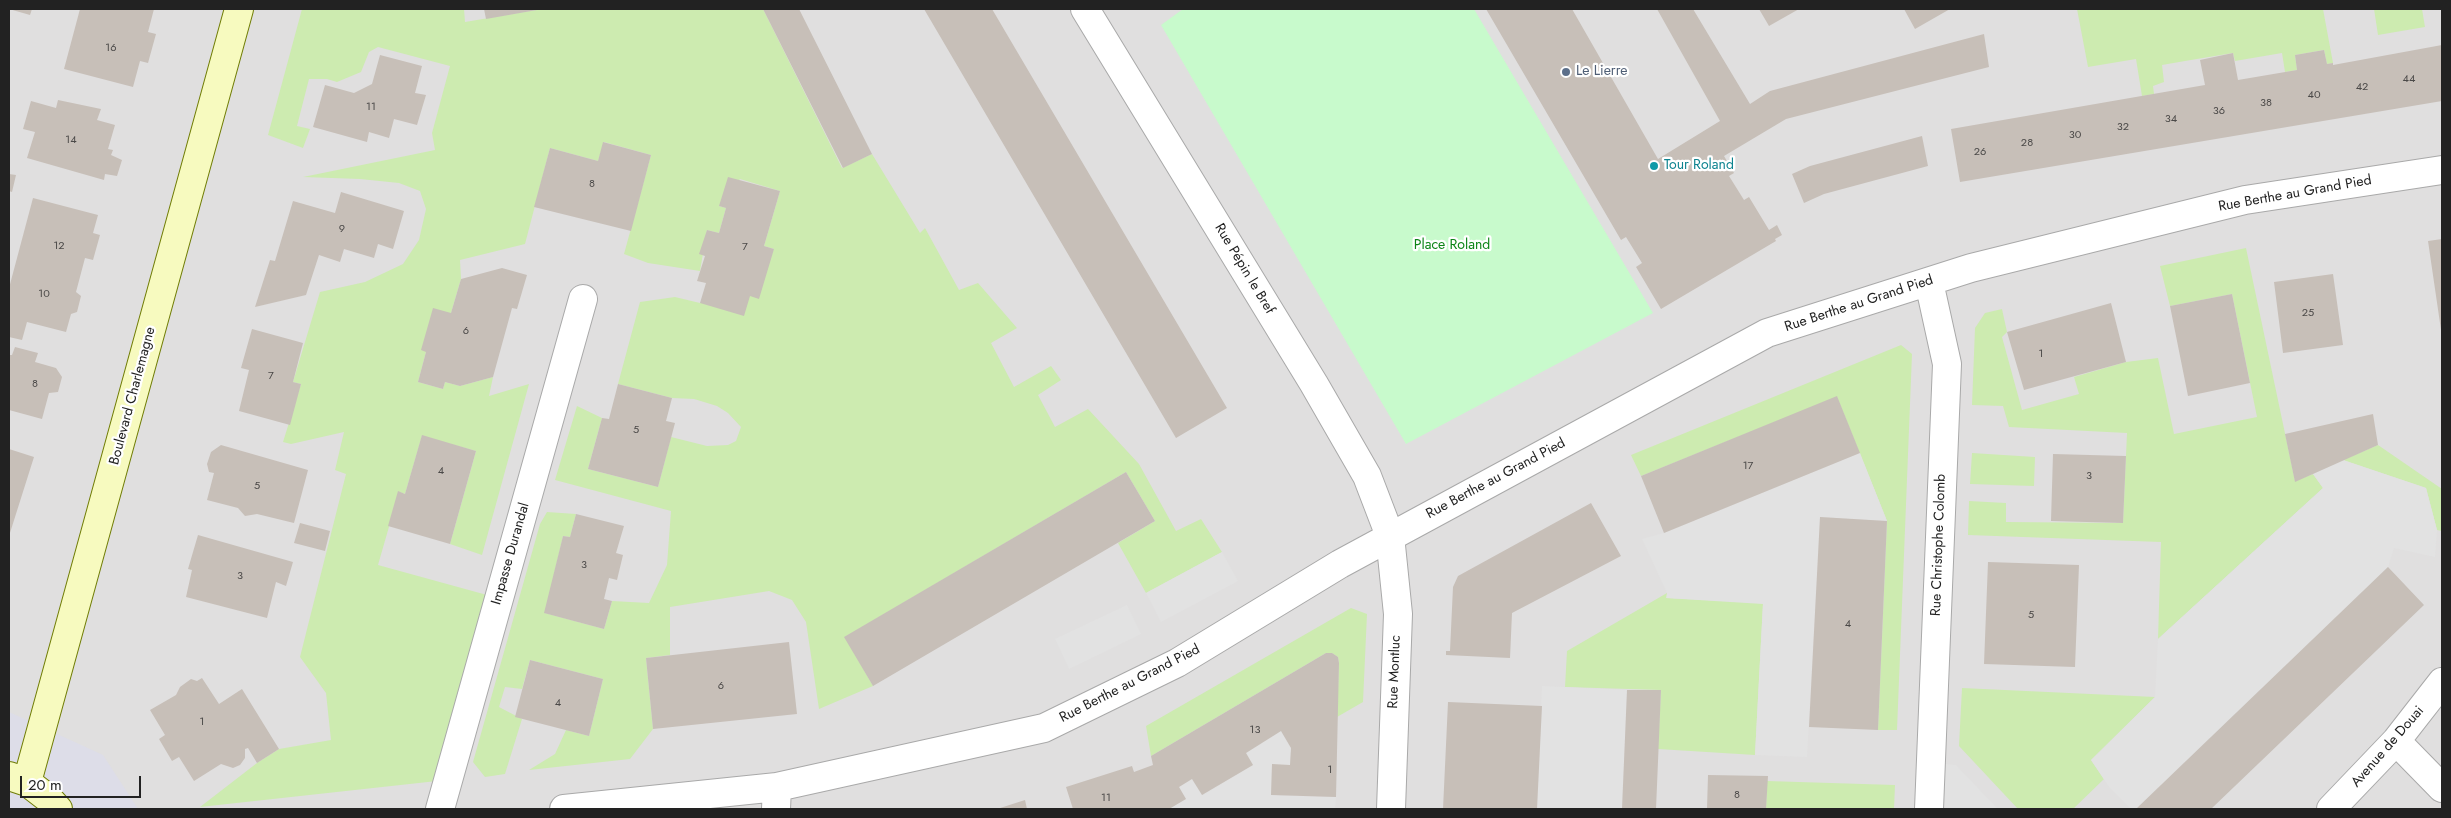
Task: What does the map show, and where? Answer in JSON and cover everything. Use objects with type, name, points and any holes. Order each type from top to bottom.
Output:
[{"type":"street","name":"Boulevard Charlemagne","points":[[18,779],[240,9]]},
{"type":"street","name":"Rue Pépin le Bref","points":[[1085,9],[1314,384],[1362,467],[1390,536]]},
{"type":"street","name":"Rue Berthe au Grand Pied","points":[[564,809],[776,798],[1044,728],[1177,663],[1340,564],[1390,536],[1767,333],[1971,268],[2245,200],[2442,170]]},
{"type":"street","name":"Rue Christophe Colomb","points":[[1929,282],[1947,364],[1929,809]]},
{"type":"street","name":"Impasse Durandal","points":[[440,809],[583,299]]},
{"type":"street","name":"Rue Montluc","points":[[1390,536],[1398,614],[1391,809]]},
{"type":"street","name":"Avenue de Douai","points":[[2331,809],[2396,741],[2442,682]]},
{"type":"street","points":[[2396,741],[2442,788]]},
{"type":"street","points":[[18,779],[49,799],[58,809]]},
{"type":"shaded area","points":[[9,9],[2442,9],[2442,809],[9,809]]},
{"type":"shaded area","points":[[1860,453],[1887,521],[1820,517],[1807,757],[1755,755],[1763,604],[1666,598],[1667,593],[1642,539],[1664,533]]},
{"type":"shaded area","points":[[2343,460],[2426,488],[2437,530],[2435,557],[2394,548],[2388,567],[2136,809],[2131,809],[2109,787],[2091,760],[2155,697],[2158,639],[2323,488],[2313,474]]},
{"type":"shaded area","points":[[1222,552],[1238,581],[1161,622],[1146,593]]},
{"type":"shaded area","points":[[1127,605],[1141,634],[1069,669],[1055,639]]},
{"type":"shaded area","points":[[1542,686],[1627,690],[1622,809],[1537,809]]},
{"type":"shaded area","points":[[9,712],[103,755],[138,809],[9,809]]},
{"type":"shaded area","points":[[1281,731],[1291,748],[1290,765],[1272,765],[1271,795],[1336,797],[1335,809],[1169,809],[1186,799],[1179,787],[1192,779],[1203,795],[1253,765],[1246,753]]},
{"type":"shaded area","points":[[1931,763],[1956,765],[1998,809],[1929,809]]},
{"type":"green space","points":[[302,9],[464,9],[465,22],[542,9],[763,9],[842,168],[872,154],[920,233],[925,228],[959,290],[978,283],[1017,328],[991,343],[1014,387],[1051,366],[1061,380],[1038,395],[1055,427],[1088,409],[1139,464],[1176,531],[1201,519],[1222,552],[1146,593],[1118,543],[1155,521],[1126,472],[845,637],[873,686],[819,709],[806,622],[792,600],[769,591],[670,607],[670,655],[646,658],[653,729],[630,759],[529,770],[555,754],[566,730],[589,736],[603,679],[530,660],[522,689],[505,687],[499,707],[522,719],[505,774],[485,777],[473,762],[540,524],[547,512],[576,514],[570,537],[563,536],[545,613],[604,629],[612,601],[649,603],[667,565],[671,511],[555,480],[577,406],[602,418],[588,469],[658,487],[671,437],[707,446],[728,445],[736,441],[741,427],[728,413],[717,406],[694,399],[672,398],[618,384],[640,302],[675,297],[700,303],[750,296],[774,249],[764,246],[780,191],[740,179],[719,206],[726,208],[719,233],[707,230],[700,271],[648,263],[624,254],[651,155],[604,142],[598,161],[550,148],[525,244],[460,260],[461,279],[451,313],[426,352],[418,382],[443,389],[445,382],[460,386],[493,377],[489,396],[529,384],[482,555],[450,544],[476,451],[422,436],[405,494],[399,492],[378,565],[487,595],[437,781],[200,807],[257,763],[279,749],[331,740],[326,693],[300,657],[346,474],[335,470],[344,432],[291,444],[283,442],[301,384],[293,382],[320,292],[365,282],[403,264],[419,240],[426,209],[420,191],[399,183],[360,179],[303,177],[435,150],[432,133],[450,66],[378,47],[369,52],[361,72],[337,82],[327,79],[309,79],[297,126],[310,129],[303,148],[268,135]]},
{"type":"green space","name":"Place Roland","points":[[1183,9],[1474,9],[1653,313],[1406,444],[1161,25]]},
{"type":"green space","points":[[2077,9],[2323,9],[2333,63],[2327,64],[2324,50],[2295,55],[2297,70],[2285,72],[2282,53],[2235,61],[2233,53],[2185,61],[2162,65],[2164,82],[2153,86],[2154,94],[2142,96],[2136,59],[2088,67]]},
{"type":"green space","points":[[2374,9],[2422,9],[2425,27],[2378,35]]},
{"type":"green space","points":[[2246,248],[2295,481],[2313,474],[2323,488],[2158,639],[2161,542],[1968,535],[1969,501],[2006,503],[2006,522],[2123,523],[2127,433],[2009,427],[2003,406],[1972,405],[1975,328],[1985,313],[2002,309],[2007,332],[2002,337],[2022,410],[2079,394],[2074,377],[2126,362],[2158,358],[2174,434],[2257,417],[2232,294],[2170,306],[2160,266]]},
{"type":"green space","points":[[1901,345],[1912,354],[1897,730],[1878,730],[1887,521],[1837,397],[1641,476],[1631,455]]},
{"type":"green space","points":[[2378,445],[2442,489],[2442,531],[2437,530],[2426,488],[2343,460]]},
{"type":"green space","points":[[1972,453],[2035,457],[2034,486],[1970,484]]},
{"type":"green space","points":[[1667,593],[1667,598],[1763,603],[1755,755],[1658,749],[1661,690],[1565,687],[1567,651]]},
{"type":"green space","points":[[1351,608],[1367,614],[1363,702],[1337,717],[1338,657],[1332,653],[1326,653],[1151,756],[1146,726]]},
{"type":"green space","points":[[1962,688],[2155,697],[2091,760],[2104,779],[2073,809],[2018,809],[1959,746]]},
{"type":"green space","points":[[1767,781],[1895,785],[1894,809],[1766,809]]},
{"type":"building","points":[[9,9],[32,9],[30,15]]},
{"type":"building","points":[[80,9],[154,9],[148,32],[156,34],[148,63],[140,61],[133,87],[64,69]]},
{"type":"building","points":[[484,9],[536,9],[537,10],[486,19]]},
{"type":"building","points":[[763,9],[799,9],[872,154],[843,168]]},
{"type":"building","points":[[924,9],[992,9],[1227,408],[1176,438]]},
{"type":"building","name":"Tour Roland","points":[[1486,9],[1572,9],[1658,159],[1720,121],[1657,9],[1693,9],[1750,104],[1770,91],[1984,34],[1989,67],[1786,119],[1724,156],[1734,173],[1729,176],[1744,200],[1749,197],[1769,230],[1777,225],[1782,235],[1775,239],[1776,241],[1661,309],[1636,267],[1642,263],[1626,237],[1621,240]]},
{"type":"building","points":[[1759,9],[1799,9],[1769,26]]},
{"type":"building","points":[[1904,9],[1950,9],[1915,29]]},
{"type":"building","points":[[2442,45],[2442,101],[1960,182],[1951,129],[2205,85],[2200,60],[2233,53],[2238,80],[2297,70],[2295,55],[2324,50],[2327,64],[2333,63],[2333,65]]},
{"type":"building","points":[[380,55],[422,66],[415,93],[426,95],[417,125],[394,119],[389,138],[369,132],[367,142],[313,127],[325,85],[354,93],[372,84]]},
{"type":"building","points":[[58,100],[101,109],[97,120],[115,125],[108,149],[113,150],[111,155],[122,160],[117,176],[105,174],[104,180],[27,158],[35,132],[23,129],[31,101],[56,108]]},
{"type":"building","points":[[1922,136],[1928,166],[1824,194],[1804,203],[1792,174],[1810,166]]},
{"type":"building","points":[[603,142],[651,155],[631,231],[534,207],[550,148],[598,161]]},
{"type":"building","points":[[9,174],[16,175],[12,192],[9,191]]},
{"type":"building","points":[[728,177],[780,191],[764,246],[774,249],[759,299],[750,296],[744,316],[700,303],[706,283],[697,281],[705,256],[699,254],[707,230],[719,233],[726,208],[719,206]]},
{"type":"building","points":[[341,192],[404,211],[393,249],[378,244],[374,258],[344,249],[340,262],[319,255],[306,295],[255,307],[270,260],[275,261],[293,201],[335,213]]},
{"type":"building","points":[[33,198],[98,215],[93,233],[100,235],[93,260],[85,258],[76,292],[81,296],[77,312],[71,314],[66,332],[27,322],[22,340],[9,337],[9,288]]},
{"type":"building","points":[[2442,239],[2442,329],[2441,330],[2428,241]]},
{"type":"building","points":[[502,268],[527,275],[517,309],[512,308],[493,377],[460,386],[445,382],[443,389],[418,382],[426,352],[421,350],[433,308],[451,313],[461,279]]},
{"type":"building","points":[[2333,274],[2343,345],[2283,353],[2274,282]]},
{"type":"building","points":[[2232,294],[2250,383],[2188,396],[2170,306]]},
{"type":"building","points":[[2111,303],[2126,362],[2024,390],[2007,332]]},
{"type":"building","points":[[252,329],[303,343],[293,382],[301,384],[290,425],[239,411],[249,370],[241,368]]},
{"type":"building","points":[[15,347],[38,353],[35,362],[56,368],[62,377],[58,392],[49,393],[42,419],[9,410],[9,355],[12,355]]},
{"type":"building","points":[[618,384],[672,398],[666,421],[675,423],[658,487],[588,469],[602,418],[609,419]]},
{"type":"building","points":[[1837,396],[1860,453],[1664,533],[1641,476]]},
{"type":"building","points":[[2373,414],[2378,445],[2295,482],[2285,434]]},
{"type":"building","points":[[422,435],[476,451],[450,544],[388,526],[398,491],[405,494]]},
{"type":"building","points":[[221,445],[308,470],[294,523],[257,514],[245,516],[238,508],[207,500],[214,473],[209,472],[207,464],[211,452]]},
{"type":"building","points":[[9,449],[34,457],[9,536]]},
{"type":"building","points":[[2053,454],[2126,456],[2123,523],[2051,521]]},
{"type":"building","points":[[1126,472],[1155,521],[873,686],[844,637]]},
{"type":"building","points":[[1591,503],[1621,556],[1512,613],[1510,658],[1446,655],[1446,651],[1450,651],[1453,587],[1458,576]]},
{"type":"building","points":[[576,514],[624,526],[616,553],[623,555],[617,580],[609,578],[604,599],[612,601],[604,629],[544,613],[563,536],[570,537]]},
{"type":"building","points":[[1820,517],[1887,521],[1878,730],[1809,727]]},
{"type":"building","points":[[300,523],[330,531],[325,551],[294,543]]},
{"type":"building","points":[[198,535],[293,562],[286,586],[276,582],[267,618],[186,597],[192,570],[188,569]]},
{"type":"building","points":[[1988,562],[2079,565],[2075,667],[1984,664]]},
{"type":"building","points":[[2388,567],[2424,605],[2211,809],[2136,809]]},
{"type":"building","points":[[789,642],[797,714],[653,729],[646,658]]},
{"type":"building","points":[[1326,653],[1332,653],[1338,657],[1339,663],[1336,797],[1271,795],[1272,764],[1290,765],[1291,748],[1281,731],[1246,753],[1253,765],[1202,795],[1192,779],[1179,787],[1186,799],[1169,809],[1073,809],[1066,787],[1132,766],[1134,772],[1153,765],[1151,756]]},
{"type":"building","points":[[530,660],[603,679],[589,736],[515,717]]},
{"type":"building","points":[[202,678],[219,704],[242,689],[279,749],[257,763],[248,748],[245,749],[245,758],[240,765],[233,768],[221,764],[194,781],[179,757],[172,761],[159,739],[165,735],[150,710],[176,695],[180,687],[191,679],[197,681]]},
{"type":"building","points":[[1627,690],[1661,690],[1656,809],[1622,809]]},
{"type":"building","points":[[1448,702],[1542,706],[1537,809],[1443,809]]},
{"type":"building","points":[[1708,775],[1768,776],[1766,809],[1707,809]]},
{"type":"building","points":[[1025,800],[1027,809],[997,809]]},
{"type":"place","name":"Le Lierre","points":[[1566,72]]},
{"type":"place","name":"Tour Roland","points":[[1654,166]]}]
